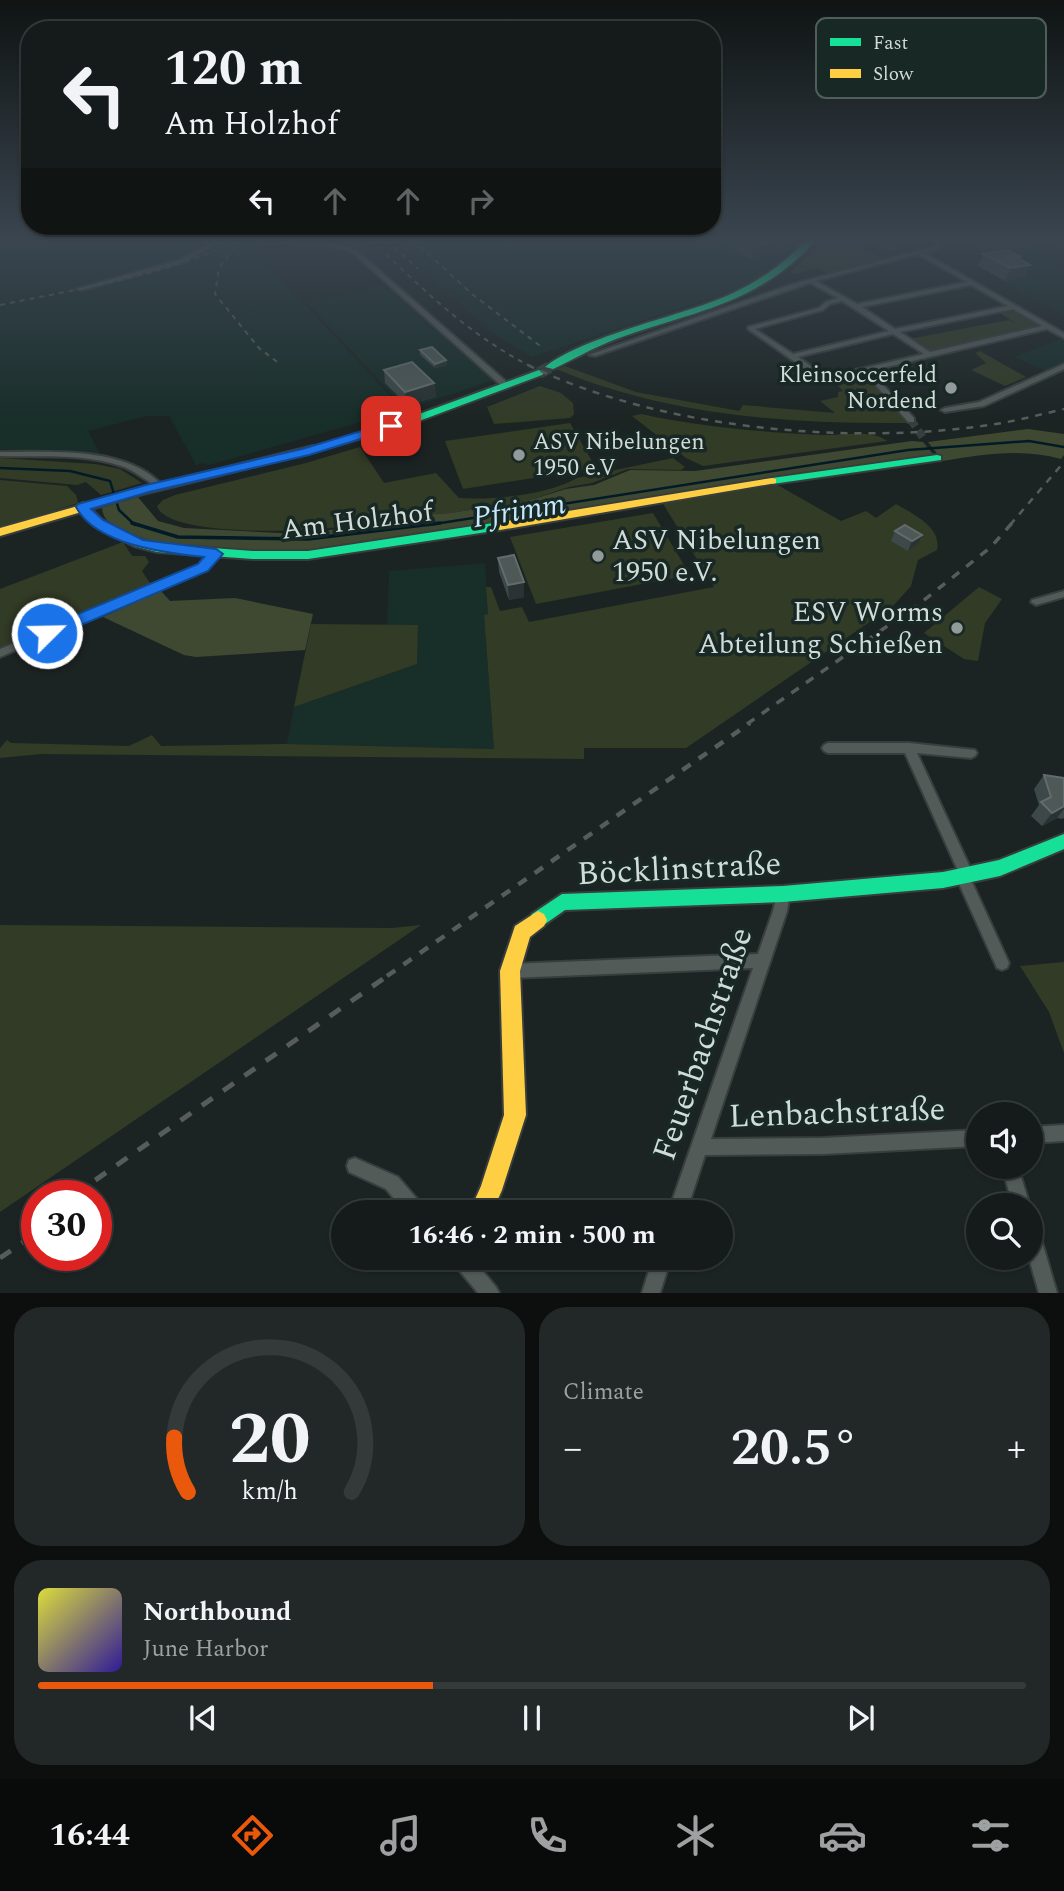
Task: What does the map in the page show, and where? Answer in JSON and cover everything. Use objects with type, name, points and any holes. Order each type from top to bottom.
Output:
[{"type":"street","points":[[410,300],[507,386]]},
{"type":"street","points":[[0,532],[156,484],[355,438],[507,386],[611,337],[720,300]]},
{"type":"street","points":[[593,355],[752,300]]},
{"type":"street","points":[[839,300],[828,303],[821,309],[750,327],[825,379],[927,353],[1048,327]]},
{"type":"street","points":[[846,300],[927,353]]},
{"type":"street","points":[[856,306],[885,300]]},
{"type":"street","points":[[1002,300],[1064,336]]},
{"type":"street","points":[[792,357],[895,331],[1013,307]]},
{"type":"street","points":[[945,410],[981,404],[1064,366]]},
{"type":"street","points":[[865,369],[911,420]]},
{"type":"street","points":[[0,454],[112,461],[145,473],[156,484]]},
{"type":"street","name":"Am Holzhof","points":[[83,507],[98,523],[138,543],[157,548],[216,554],[308,555],[727,488],[937,458]]},
{"type":"street","points":[[0,653],[203,568],[216,554]]},
{"type":"street","points":[[1036,602],[1064,594]]},
{"type":"street","points":[[828,748],[909,748],[971,753]]},
{"type":"street","points":[[909,748],[1002,963]]},
{"type":"street","name":"Böcklinstraße","points":[[486,1200],[515,1115],[510,971],[522,932],[562,902],[783,894],[965,876],[1020,862],[1064,841]]},
{"type":"street","name":"Feuerbachstraße","points":[[681,1200],[763,961],[783,894]]},
{"type":"street","points":[[510,971],[763,961]]},
{"type":"street","points":[[1043,1134],[1064,1133]]},
{"type":"street","name":"Lenbachstraße","points":[[699,1147],[823,1146],[966,1139]]},
{"type":"street","points":[[355,1166],[392,1183],[407,1200]]},
{"type":"street","points":[[470,1270],[490,1293]]},
{"type":"street","points":[[651,1293],[658,1270]]},
{"type":"street","points":[[1041,1270],[1048,1293]]},
{"type":"shaded area","points":[[0,300],[302,300],[403,410],[209,465],[196,465],[169,416],[147,416],[88,431],[100,454],[0,449]]},
{"type":"shaded area","points":[[318,300],[402,300],[492,381],[406,409],[307,303]]},
{"type":"shaded area","points":[[457,300],[703,300],[532,357],[491,332]]},
{"type":"shaded area","points":[[1038,300],[1064,300],[1064,315]]},
{"type":"shaded area","points":[[1013,311],[1039,326],[1025,329],[1028,332],[928,353],[909,339],[1009,320],[1018,325],[1000,313]]},
{"type":"shaded area","points":[[1064,338],[1064,363],[1046,371],[1014,357]]},
{"type":"shaded area","points":[[980,351],[1026,377],[1005,386],[971,370],[986,363],[975,353]]},
{"type":"shaded area","points":[[565,366],[636,392],[739,411],[743,405],[835,413],[820,401],[838,397],[838,392],[843,391],[833,380],[862,373],[866,374],[908,423],[773,419],[685,407],[598,385],[556,369]]},
{"type":"shaded area","points":[[540,386],[561,393],[573,403],[574,414],[570,418],[494,424],[487,407]]},
{"type":"shaded area","points":[[641,414],[754,430],[823,435],[865,434],[887,441],[703,466],[686,458],[632,416]]},
{"type":"shaded area","name":"ASV Nibelungen 1950 e.V","points":[[570,423],[596,468],[463,489],[445,441]]},
{"type":"shaded area","points":[[1028,429],[1064,434],[1064,455],[1061,459],[1017,453],[987,454],[943,461],[928,442]]},
{"type":"shaded area","points":[[912,441],[923,442],[933,454],[309,552],[229,551],[159,543],[130,534],[110,523],[102,507],[137,496],[158,521],[184,528],[299,534],[352,527],[377,514],[382,517],[451,513],[527,501],[566,489],[594,485],[630,470],[695,471]]},
{"type":"shaded area","points":[[360,447],[384,483],[436,473],[459,498],[504,497],[536,492],[577,478],[673,458],[685,467],[681,470],[628,469],[592,483],[569,487],[527,501],[451,513],[381,517],[374,513],[348,525],[304,530],[213,528],[167,516],[157,506],[175,495]]},
{"type":"shaded area","points":[[0,458],[95,464],[120,469],[142,483],[101,495],[86,482],[77,485],[0,478]]},
{"type":"shaded area","points":[[0,480],[67,486],[76,495],[78,503],[0,528]]},
{"type":"shaded area","points":[[774,483],[841,521],[866,511],[876,518],[896,504],[931,528],[937,542],[937,550],[918,560],[911,586],[893,606],[686,748],[584,748],[584,759],[41,754],[0,758],[0,748],[7,740],[11,743],[129,746],[152,735],[161,746],[287,744],[494,749],[484,615],[488,614],[486,587],[491,587],[500,611],[522,607],[529,622],[714,587],[662,502]]},
{"type":"shaded area","name":"ASV Nibelungen 1950 e.V.","points":[[653,513],[690,575],[536,604],[510,537]]},
{"type":"shaded area","points":[[123,542],[132,556],[145,556],[149,562],[142,571],[151,585],[0,648],[0,589]]},
{"type":"shaded area","points":[[485,563],[488,614],[484,615],[494,749],[287,744],[294,707],[417,664],[418,626],[387,626],[389,571]]},
{"type":"shaded area","name":"ESV Worms Abteilung Schießen","points":[[979,587],[1002,599],[985,623],[978,661],[964,659],[924,633]]},
{"type":"shaded area","points":[[161,591],[170,601],[235,598],[313,614],[305,650],[196,657],[184,655],[103,617]]},
{"type":"shaded area","points":[[311,624],[418,625],[417,664],[294,707]]},
{"type":"shaded area","points":[[0,925],[392,928],[421,925],[47,1180],[21,1180],[21,1198],[0,1212]]},
{"type":"shaded area","points":[[1064,962],[1064,1053],[1049,1012],[1020,966]]},
{"type":"building","points":[[432,347],[446,360],[435,364],[420,350]]},
{"type":"building","points":[[412,362],[434,383],[405,392],[384,370]]},
{"type":"building","points":[[905,525],[922,535],[912,541],[895,531]]},
{"type":"building","points":[[514,555],[524,582],[508,585],[498,558]]},
{"type":"building","points":[[1044,775],[1064,778],[1064,806],[1052,813],[1041,802],[1051,797]]},
{"type":"waterway","name":"Pfrimm","points":[[428,525],[908,450],[1029,441],[1064,447]]},
{"type":"waterway","name":"Pfrimm","points":[[0,468],[70,471],[110,481],[119,510],[133,523]]},
{"type":"waterway","name":"Pfrimm","points":[[133,523],[178,537],[308,539],[440,523]]},
{"type":"tunnel","points":[[539,373],[550,367]]},
{"type":"tunnel","points":[[911,420],[924,439]]},
{"type":"railway","points":[[0,305],[23,300]]},
{"type":"railway","points":[[220,300],[259,348],[280,364]]},
{"type":"railway","points":[[436,300],[487,340],[530,366]]},
{"type":"railway","points":[[480,300],[543,348]]},
{"type":"railway","points":[[530,366],[580,387],[637,405],[760,427],[823,432],[945,430],[1002,423],[1064,409]]},
{"type":"railway","points":[[1010,525],[1064,462]]},
{"type":"railway","points":[[747,724],[919,604],[991,547],[1012,523]]},
{"type":"railway","points":[[387,976],[750,723]]},
{"type":"railway","points":[[95,1180],[390,974]]},
{"type":"railway","points":[[0,1258],[21,1244]]},
{"type":"traffic: fast","points":[[550,367],[613,337],[726,300]]},
{"type":"traffic: fast","points":[[313,449],[407,422],[539,373]]},
{"type":"traffic: fast","points":[[772,481],[937,458]]},
{"type":"traffic: fast","points":[[83,507],[98,523],[138,543],[157,548],[253,555],[308,555],[500,526]]},
{"type":"traffic: fast","points":[[538,920],[562,902],[783,894],[943,880],[1000,868],[1064,841]]},
{"type":"traffic: slow","points":[[0,532],[135,493],[313,449]]},
{"type":"traffic: slow","points":[[500,526],[772,481]]},
{"type":"traffic: slow","points":[[486,1200],[515,1115],[510,971],[522,932],[538,920]]},
{"type":"place","name":"Kleinsoccerfeld Nordend","points":[[951,388]]},
{"type":"place","name":"ASV Nibelungen 1950 e.V","points":[[519,455]]},
{"type":"place","name":"ASV Nibelungen 1950 e.V.","points":[[598,556]]},
{"type":"place","name":"ESV Worms Abteilung Schießen","points":[[957,628]]},
{"type":"route","points":[[47,633],[203,568],[216,554],[157,548],[138,543],[98,523],[83,507],[146,489],[305,452],[391,426]]}]
